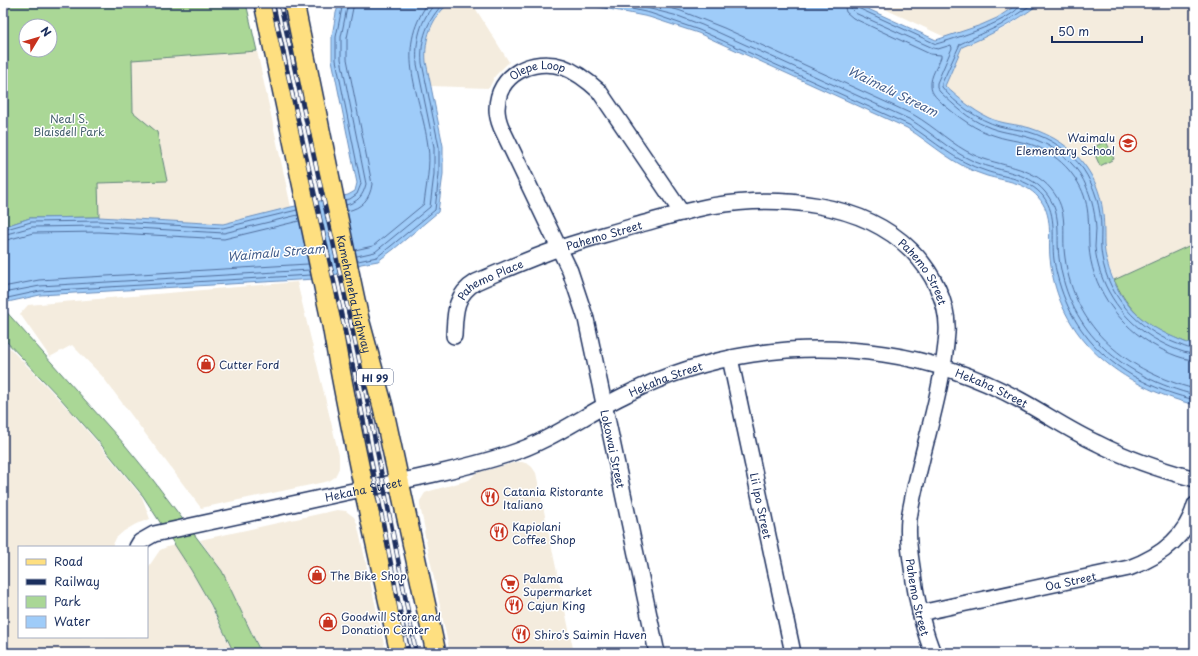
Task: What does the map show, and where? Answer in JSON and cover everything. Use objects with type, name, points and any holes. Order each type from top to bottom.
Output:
[{"type":"main road","name":"HI 99","points":[[264,3],[364,489],[400,653]]},
{"type":"main road","name":"Kamehameha Highway","points":[[294,3],[359,319],[383,407],[436,653]]},
{"type":"street","name":"Olepe Loop","points":[[560,248],[500,127],[498,118],[497,102],[504,85],[513,74],[526,67],[543,64],[562,67],[572,71],[599,91],[682,213]]},
{"type":"street","name":"Pahemo Street","points":[[560,248],[682,213],[712,206],[763,202],[800,203],[857,216],[890,232],[916,255],[930,274],[940,295],[944,308],[947,332],[941,383],[918,477],[910,518],[910,555],[920,613],[926,636],[933,653]]},
{"type":"street","name":"Pahemo Place","points":[[454,336],[457,306],[459,299],[466,289],[476,282],[560,248]]},
{"type":"street","name":"Lokowai Street","points":[[560,248],[570,271],[586,319],[657,653]]},
{"type":"street","name":"Hekaha Street","points":[[137,546],[140,542],[154,534],[400,482],[472,465],[534,446],[624,395],[659,379],[686,369],[730,358],[774,351],[834,349],[885,354],[914,359],[942,367],[980,381],[1008,394],[1074,432],[1121,455],[1151,466],[1195,479]]},
{"type":"street","name":"Lii Ipo Street","points":[[730,358],[793,653]]},
{"type":"street","name":"Oa Street","points":[[920,613],[1129,568],[1141,564],[1174,542],[1190,520],[1195,505]]},
{"type":"shaded area","points":[[450,3],[472,3],[509,62],[495,76],[489,88],[430,86],[425,50],[427,40],[434,21],[440,12]]},
{"type":"shaded area","points":[[872,3],[1019,3],[997,18],[945,37]]},
{"type":"shaded area","name":"Waimalu Elementary School","points":[[1040,3],[1195,3],[1195,243],[1114,280],[1106,258],[1104,246],[1104,216],[1102,203],[1098,190],[1076,156],[1066,147],[1044,133],[1029,128],[1000,122],[981,114],[972,109],[945,86],[962,47],[1003,29]]},
{"type":"shaded area","points":[[257,51],[291,207],[223,224],[99,217],[98,183],[167,180],[157,132],[133,112],[132,60]]},
{"type":"shaded area","points":[[297,282],[339,455],[339,468],[335,477],[329,481],[201,508],[102,376],[72,345],[50,357],[20,314],[28,305]]},
{"type":"shaded area","points":[[3,341],[60,400],[97,442],[142,497],[150,519],[136,524],[124,531],[116,538],[112,546],[18,546],[18,638],[148,638],[148,568],[160,550],[175,545],[191,570],[212,609],[233,653],[3,653]]},
{"type":"shaded area","points":[[517,462],[528,464],[536,473],[574,653],[450,653],[424,531],[420,501],[425,493],[469,480],[476,473]]},
{"type":"shaded area","points":[[337,510],[346,511],[354,517],[357,523],[386,653],[262,653],[222,571],[200,540]]},
{"type":"green space","name":"Neal S. Blaisdell Park","points":[[3,3],[246,3],[257,51],[132,60],[133,112],[157,132],[167,181],[98,183],[99,217],[30,218],[3,227]]},
{"type":"green space","points":[[1106,141],[1114,159],[1100,166],[1092,148]]},
{"type":"green space","points":[[1195,243],[1195,346],[1168,335],[1137,315],[1121,294],[1114,280]]},
{"type":"green space","points":[[3,308],[125,445],[222,571],[261,653],[234,653],[211,605],[191,570],[143,496],[98,441],[60,398],[3,338]]},
{"type":"water","name":"Waimalu Stream","points":[[339,3],[450,3],[443,9],[434,22],[426,45],[426,62],[443,146],[443,174],[438,212],[378,261],[361,264],[343,273],[315,279],[40,295],[3,303],[3,227],[30,218],[99,217],[223,224],[348,195],[355,191],[357,183],[332,60],[332,36]]},
{"type":"water","name":"Waimalu Stream","points":[[579,3],[855,3],[936,40],[997,18],[1019,3],[1040,3],[1003,28],[962,47],[945,86],[966,104],[983,115],[999,122],[1030,128],[1046,134],[1068,148],[1081,160],[1092,177],[1100,195],[1106,257],[1112,277],[1119,291],[1135,313],[1145,321],[1168,335],[1195,346],[1195,405],[1168,397],[1142,386],[1119,372],[1098,355],[1080,336],[1066,313],[1055,287],[1050,258],[1049,226],[1046,211],[1038,197],[1027,188],[975,172],[964,167],[907,128],[698,33],[649,17]]},
{"type":"railway","points":[[272,3],[355,376],[408,653]]},
{"type":"railway","points":[[280,3],[362,373],[416,653]]},
{"type":"place","name":"Waimalu Elementary School","points":[[1128,143]]},
{"type":"place","name":"Cutter Ford","points":[[206,364]]},
{"type":"place","name":"Catania Ristorante Italiano","points":[[490,497]]},
{"type":"place","name":"Kapiolani Coffee Shop","points":[[499,532]]},
{"type":"place","name":"The Bike Shop","points":[[317,575]]},
{"type":"place","name":"Palama Supermarket","points":[[510,584]]},
{"type":"place","name":"Cajun King","points":[[514,605]]},
{"type":"place","name":"Goodwill Store and Donation Center","points":[[328,622]]},
{"type":"place","name":"Shiro's Saimin Haven","points":[[521,634]]}]
